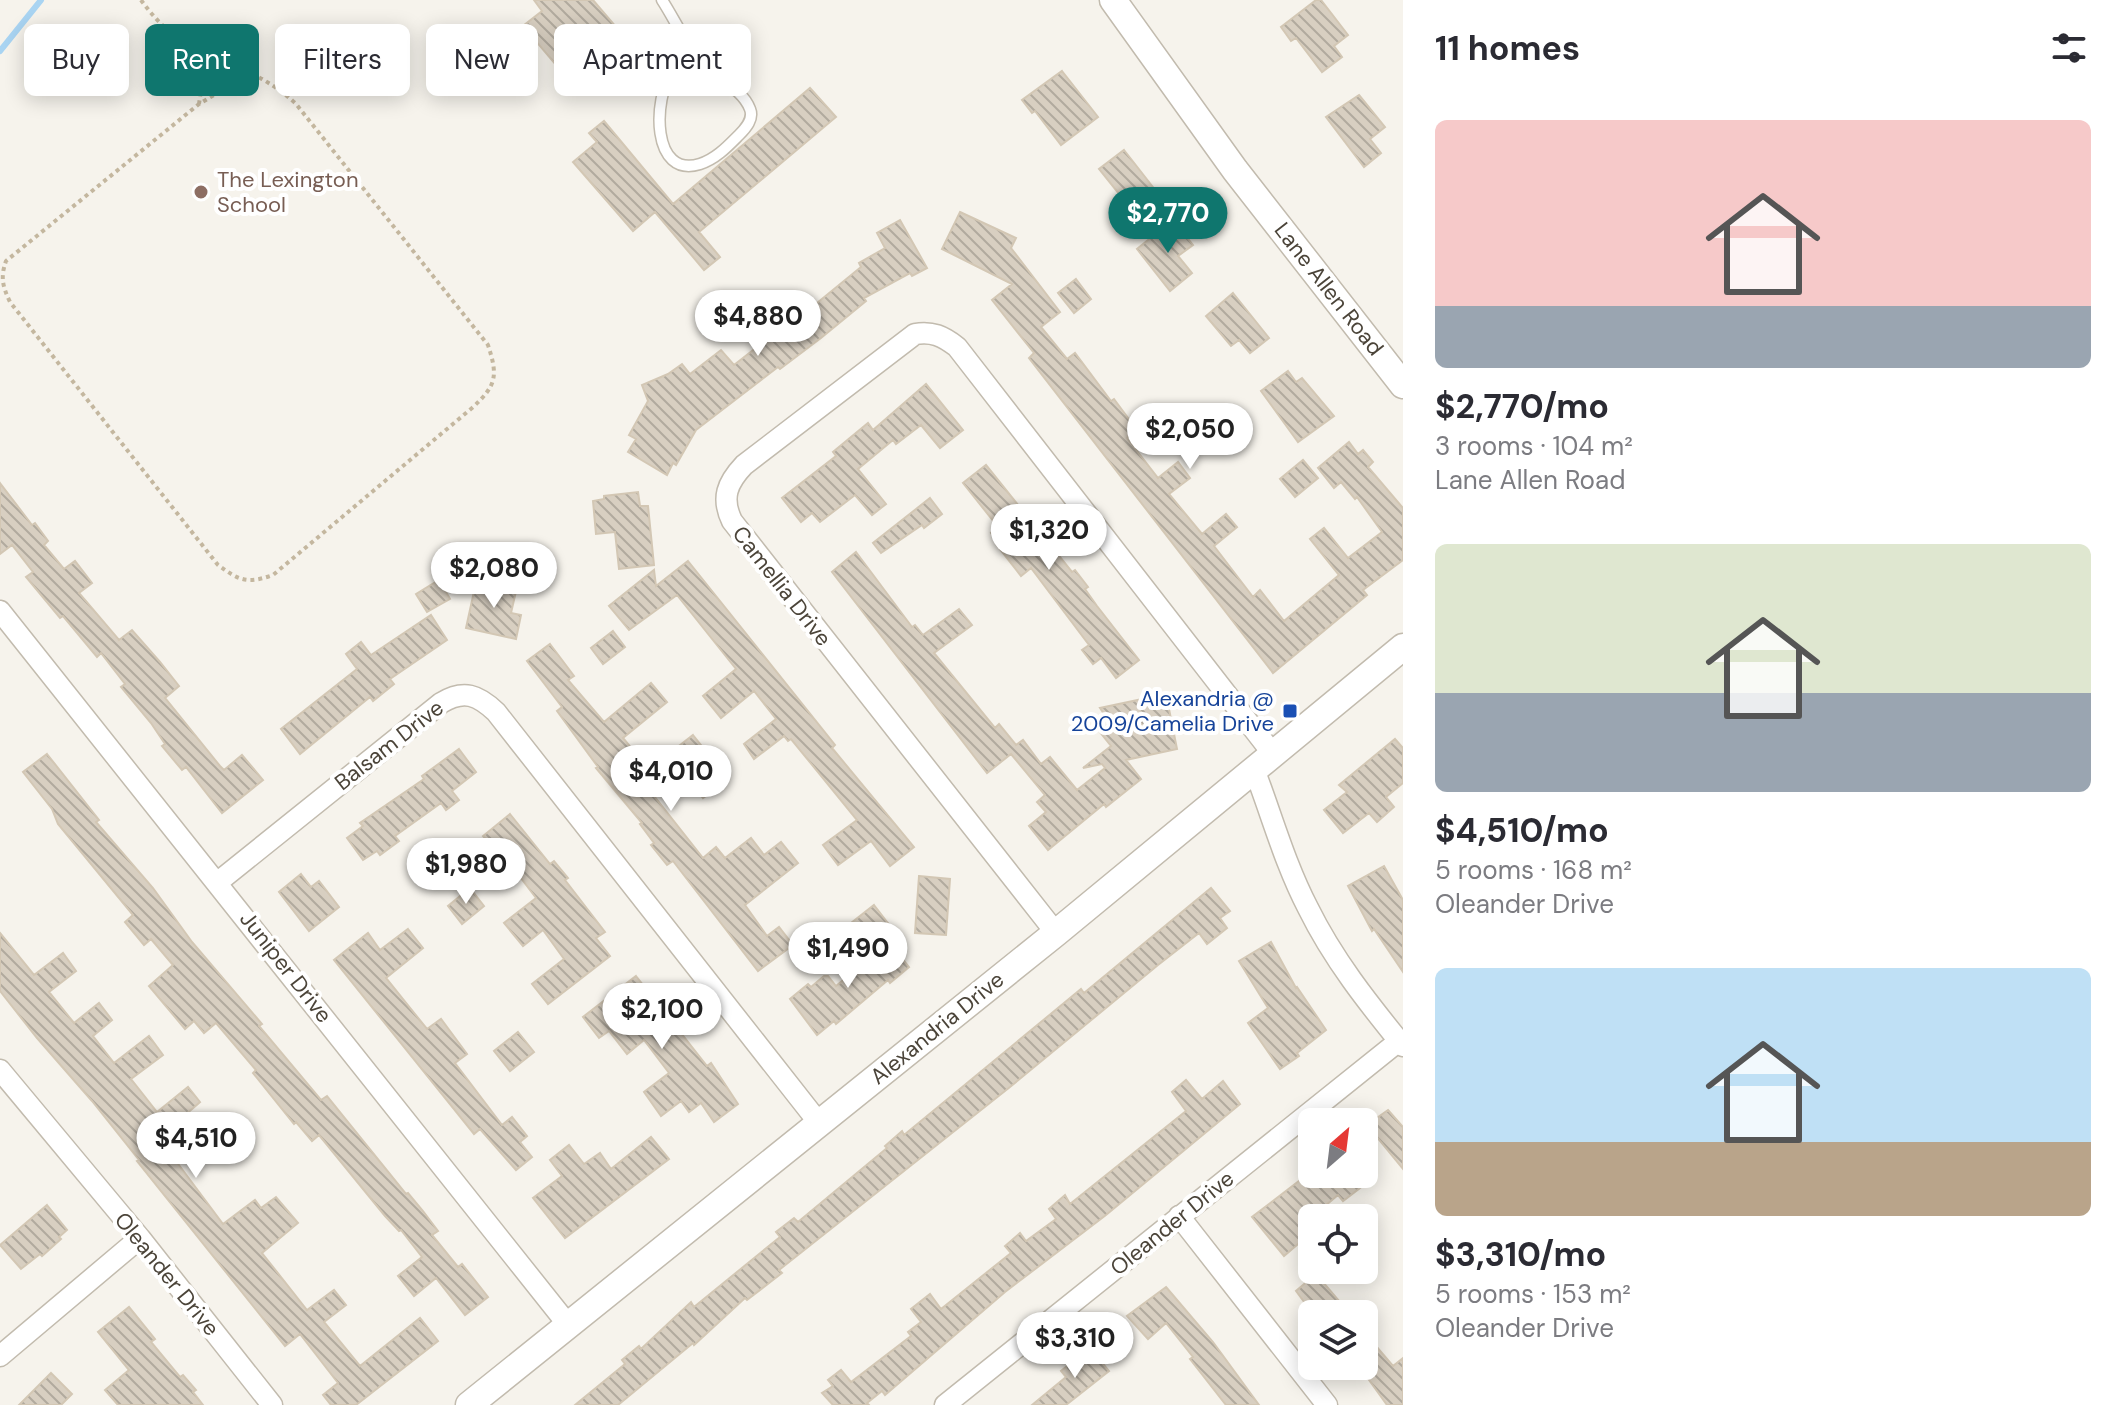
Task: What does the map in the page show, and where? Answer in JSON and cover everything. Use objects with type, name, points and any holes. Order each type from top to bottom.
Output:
[{"type":"street","name":"Lane Allen Road","points":[[1113,0],[1235,170],[1403,385]]},
{"type":"street","name":"Camellia Drive","points":[[1056,933],[732,521],[724,499],[729,484],[744,465],[915,334],[935,334],[948,340],[966,359],[1263,762]]},
{"type":"street","name":"Juniper Drive","points":[[1,613],[569,1326]]},
{"type":"street","name":"Alexandria Drive","points":[[469,1405],[1056,933],[1403,647]]},
{"type":"street","name":"Balsam Drive","points":[[218,882],[441,703],[453,696],[476,697],[496,712],[819,1123]]},
{"type":"street","points":[[1263,762],[1288,864],[1308,907],[1352,981],[1401,1044]]},
{"type":"street","name":"Oleander Drive","points":[[945,1405],[1179,1216],[1401,1044]]},
{"type":"street","name":"Oleander Drive","points":[[0,1070],[140,1238],[272,1405]]},
{"type":"street","points":[[1179,1216],[1327,1405]]},
{"type":"street","points":[[0,1356],[140,1238]]},
{"type":"lane","points":[[662,0],[677,24]]},
{"type":"lane","points":[[694,50],[701,62],[740,95],[750,108],[751,118],[746,129],[712,158],[699,165],[684,166],[674,162],[661,140],[659,104],[671,74],[694,50]]},
{"type":"path","points":[[141,0],[161,24]]},
{"type":"path","points":[[212,96],[6,261],[2,285],[10,302],[218,565],[237,579],[254,581],[273,575],[472,408],[491,390],[496,368],[488,345],[296,104],[276,85],[259,79]]},
{"type":"path","points":[[199,104],[200,96]]},
{"type":"building","points":[[534,0],[593,0],[614,24],[554,24],[554,63],[538,44],[538,24],[526,24],[542,11]]},
{"type":"building","points":[[1316,0],[1321,0],[1348,35],[1334,46],[1342,57],[1322,72],[1296,38],[1291,41],[1281,27]]},
{"type":"building","points":[[1062,71],[1098,117],[1061,145],[1035,111],[1032,113],[1022,100]]},
{"type":"building","points":[[810,88],[836,117],[699,232],[720,257],[704,270],[655,212],[633,231],[573,162],[597,142],[589,133],[604,121],[673,204]]},
{"type":"building","points":[[1359,95],[1385,127],[1370,139],[1381,153],[1364,167],[1326,117]]},
{"type":"building","points":[[1124,150],[1156,191],[1132,210],[1099,169]]},
{"type":"building","points":[[960,212],[1016,238],[1011,248],[1060,312],[1041,327],[1067,359],[1075,353],[1111,401],[1114,399],[1137,430],[1127,438],[1158,478],[1178,462],[1190,478],[1169,494],[1202,534],[1226,514],[1237,527],[1214,546],[1253,597],[1260,590],[1284,621],[1339,575],[1310,539],[1324,528],[1348,558],[1382,532],[1357,497],[1355,499],[1341,482],[1334,488],[1318,468],[1349,442],[1358,454],[1363,450],[1373,462],[1368,467],[1403,508],[1403,560],[1363,590],[1367,595],[1273,673],[1029,358],[1034,353],[992,300],[1012,284],[942,249]]},
{"type":"building","points":[[900,220],[927,268],[912,276],[910,273],[864,298],[866,301],[821,338],[696,430],[667,475],[628,452],[636,439],[629,435],[648,401],[642,385],[682,364],[690,374],[721,350],[734,365],[793,319],[795,321],[861,267],[859,263],[885,248],[877,233]]},
{"type":"building","points":[[1173,220],[1193,245],[1178,256],[1192,273],[1170,291],[1137,249]]},
{"type":"building","points":[[1076,279],[1091,299],[1074,313],[1058,293]]},
{"type":"building","points":[[1233,293],[1269,338],[1250,353],[1239,340],[1231,346],[1206,316]]},
{"type":"building","points":[[1288,371],[1296,382],[1302,378],[1334,416],[1298,442],[1261,391]]},
{"type":"building","points":[[926,384],[963,430],[940,448],[921,425],[896,444],[893,440],[858,469],[886,504],[872,515],[855,495],[820,522],[812,513],[801,522],[782,498],[836,456],[833,452],[868,423],[873,430]]},
{"type":"building","points":[[1303,460],[1318,478],[1295,497],[1280,479]]},
{"type":"building","points":[[986,465],[1072,572],[1075,570],[1097,606],[1139,660],[1116,678],[1101,658],[1093,664],[1082,650],[1089,645],[1031,568],[1021,576],[996,544],[991,533],[998,527],[963,483]]},
{"type":"building","points":[[0,483],[32,525],[35,523],[48,541],[44,545],[64,569],[75,561],[92,583],[79,593],[119,640],[132,630],[179,686],[165,698],[220,766],[224,770],[242,755],[263,780],[222,813],[186,767],[182,770],[162,746],[165,744],[121,687],[125,684],[101,653],[97,657],[26,577],[33,572],[12,545],[0,554]]},
{"type":"building","points":[[638,492],[640,506],[648,506],[654,565],[619,569],[615,532],[596,534],[593,501],[604,499],[604,496]]},
{"type":"building","points":[[930,498],[942,514],[881,553],[873,543]]},
{"type":"building","points":[[856,552],[912,627],[915,625],[923,635],[959,609],[972,625],[934,653],[995,728],[999,724],[1016,745],[1023,740],[1041,764],[1050,757],[1077,790],[1105,768],[1102,764],[1083,768],[1111,746],[1099,731],[1110,723],[1100,708],[1166,694],[1177,749],[1126,760],[1141,779],[1106,807],[1104,804],[1048,850],[1029,826],[1046,812],[1037,802],[1045,795],[1011,754],[987,773],[832,572]]},
{"type":"building","points":[[688,561],[835,745],[832,748],[914,847],[890,866],[871,841],[838,865],[823,845],[857,820],[791,739],[788,741],[784,736],[754,759],[744,744],[776,719],[754,691],[721,718],[703,696],[736,669],[677,595],[629,630],[609,606],[654,570],[656,586]]},
{"type":"building","points":[[439,580],[450,599],[427,612],[416,594]]},
{"type":"building","points":[[487,580],[517,587],[511,613],[521,615],[516,639],[466,628],[475,587],[486,589]]},
{"type":"building","points":[[431,615],[447,640],[390,679],[394,684],[373,701],[370,697],[300,754],[281,729],[357,669],[346,654],[361,642],[371,655]]},
{"type":"building","points":[[613,631],[625,647],[603,664],[591,648]]},
{"type":"building","points":[[550,644],[574,676],[568,680],[604,722],[651,683],[667,702],[623,738],[654,775],[646,782],[653,790],[651,792],[703,858],[716,847],[725,858],[751,838],[764,855],[781,842],[798,863],[745,905],[767,936],[779,927],[793,945],[758,971],[673,861],[667,865],[651,845],[654,843],[642,823],[596,768],[557,711],[562,707],[527,661]]},
{"type":"building","points":[[693,735],[728,779],[703,798],[670,753]]},
{"type":"building","points":[[1395,739],[1403,748],[1403,783],[1386,797],[1394,807],[1377,822],[1369,813],[1343,833],[1324,810],[1347,792],[1339,785]]},
{"type":"building","points":[[459,749],[476,772],[452,791],[459,800],[446,810],[441,803],[395,836],[399,841],[380,855],[377,851],[363,860],[347,838],[363,826],[360,823],[424,779],[422,776]]},
{"type":"building","points":[[47,754],[99,820],[96,822],[262,1024],[259,1026],[321,1100],[327,1096],[423,1211],[438,1231],[432,1235],[458,1267],[462,1264],[488,1297],[465,1315],[436,1278],[414,1296],[398,1276],[422,1257],[401,1230],[385,1216],[319,1135],[312,1141],[296,1122],[294,1124],[253,1073],[256,1070],[216,1023],[204,1033],[194,1021],[185,1029],[149,986],[173,965],[151,939],[144,945],[125,922],[133,915],[58,824],[52,809],[23,772]]},
{"type":"building","points":[[510,814],[550,864],[554,861],[568,878],[565,880],[605,932],[596,938],[610,956],[548,1004],[532,984],[564,959],[543,930],[523,946],[504,923],[536,898],[514,869],[500,875],[481,853],[491,845],[483,836]]},
{"type":"building","points":[[1384,866],[1403,900],[1403,972],[1374,929],[1372,931],[1348,886]]},
{"type":"building","points":[[301,874],[311,887],[319,881],[339,907],[309,931],[279,892]]},
{"type":"building","points":[[919,876],[950,879],[946,935],[915,933]]},
{"type":"building","points":[[470,888],[484,906],[462,924],[448,906]]},
{"type":"building","points":[[1211,888],[1230,911],[1220,918],[1227,928],[1207,944],[1199,933],[1158,965],[779,1270],[782,1273],[747,1300],[745,1298],[694,1345],[618,1405],[575,1405],[625,1364],[622,1360],[639,1346],[641,1349],[691,1302],[694,1307],[780,1237],[776,1232],[794,1218],[798,1222],[887,1148],[885,1146],[902,1131],[904,1135],[1081,989],[1084,993]]},
{"type":"building","points":[[874,905],[894,931],[846,927]]},
{"type":"building","points":[[408,929],[423,948],[386,978],[427,1029],[441,1019],[467,1054],[455,1063],[502,1125],[512,1117],[527,1136],[520,1142],[532,1157],[516,1170],[480,1129],[474,1134],[334,960],[368,933],[380,950]]},
{"type":"building","points":[[0,933],[34,975],[63,953],[76,971],[49,992],[74,1023],[99,1003],[112,1020],[93,1036],[114,1063],[149,1036],[163,1055],[131,1079],[157,1112],[188,1087],[200,1102],[162,1135],[174,1150],[170,1153],[223,1224],[255,1200],[261,1208],[276,1197],[298,1223],[262,1253],[307,1310],[334,1290],[346,1305],[324,1322],[360,1366],[420,1318],[438,1341],[356,1405],[331,1405],[323,1395],[338,1383],[300,1334],[285,1346],[92,1101],[0,991]]},
{"type":"building","points":[[889,942],[909,967],[890,983],[888,980],[836,1024],[834,1021],[817,1035],[790,999],[824,976],[828,976],[836,986]]},
{"type":"building","points":[[1271,942],[1296,988],[1326,1030],[1280,1069],[1248,1023],[1268,1008],[1239,961]]},
{"type":"building","points":[[636,976],[707,1066],[711,1063],[738,1104],[714,1122],[701,1103],[689,1112],[681,1101],[661,1116],[644,1092],[669,1073],[644,1040],[627,1054],[609,1031],[599,1038],[583,1017]]},
{"type":"building","points":[[518,1032],[534,1052],[510,1071],[494,1051]]},
{"type":"building","points":[[1186,1080],[1202,1099],[1223,1081],[1240,1104],[1106,1215],[1005,1292],[885,1395],[882,1391],[867,1403],[869,1405],[833,1405],[822,1393],[833,1386],[828,1380],[841,1370],[851,1382],[911,1336],[908,1332],[921,1322],[911,1309],[930,1294],[941,1309],[1011,1253],[1005,1246],[1020,1233],[1026,1241],[1056,1219],[1049,1209],[1065,1195],[1070,1204],[1186,1111],[1172,1092]]},
{"type":"building","points":[[1388,1110],[1403,1127],[1403,1169],[1378,1138],[1378,1117]]},
{"type":"building","points":[[651,1137],[669,1159],[565,1238],[533,1198],[562,1176],[550,1160],[569,1145],[584,1164],[600,1153],[611,1169]]},
{"type":"building","points":[[1298,1182],[1298,1188],[1360,1188],[1343,1201],[1338,1195],[1327,1204],[1298,1204],[1298,1244],[1284,1256],[1252,1217]]},
{"type":"building","points":[[47,1205],[67,1230],[42,1256],[40,1254],[21,1269],[0,1245]]},
{"type":"building","points":[[1304,1284],[1325,1284],[1338,1300],[1303,1300],[1296,1291]]},
{"type":"building","points":[[1166,1287],[1213,1342],[1259,1405],[1226,1405],[1166,1323],[1148,1339],[1127,1316]]},
{"type":"building","points":[[129,1307],[155,1339],[151,1342],[180,1377],[183,1375],[196,1390],[193,1392],[203,1405],[118,1405],[105,1390],[129,1370],[98,1332]]},
{"type":"building","points":[[1090,1348],[1109,1371],[1066,1405],[1032,1405],[1066,1377],[1061,1371]]},
{"type":"building","points":[[1378,1348],[1393,1366],[1403,1358],[1403,1405],[1387,1405],[1369,1380],[1378,1380]]},
{"type":"building","points":[[51,1373],[72,1394],[61,1405],[19,1405]]},
{"type":"waterway","points":[[0,51],[41,0]]},
{"type":"place","name":"The Lexington School","points":[[201,192]]},
{"type":"place","name":"Alexandria @ 2009/Camelia Drive","points":[[1290,711]]}]
